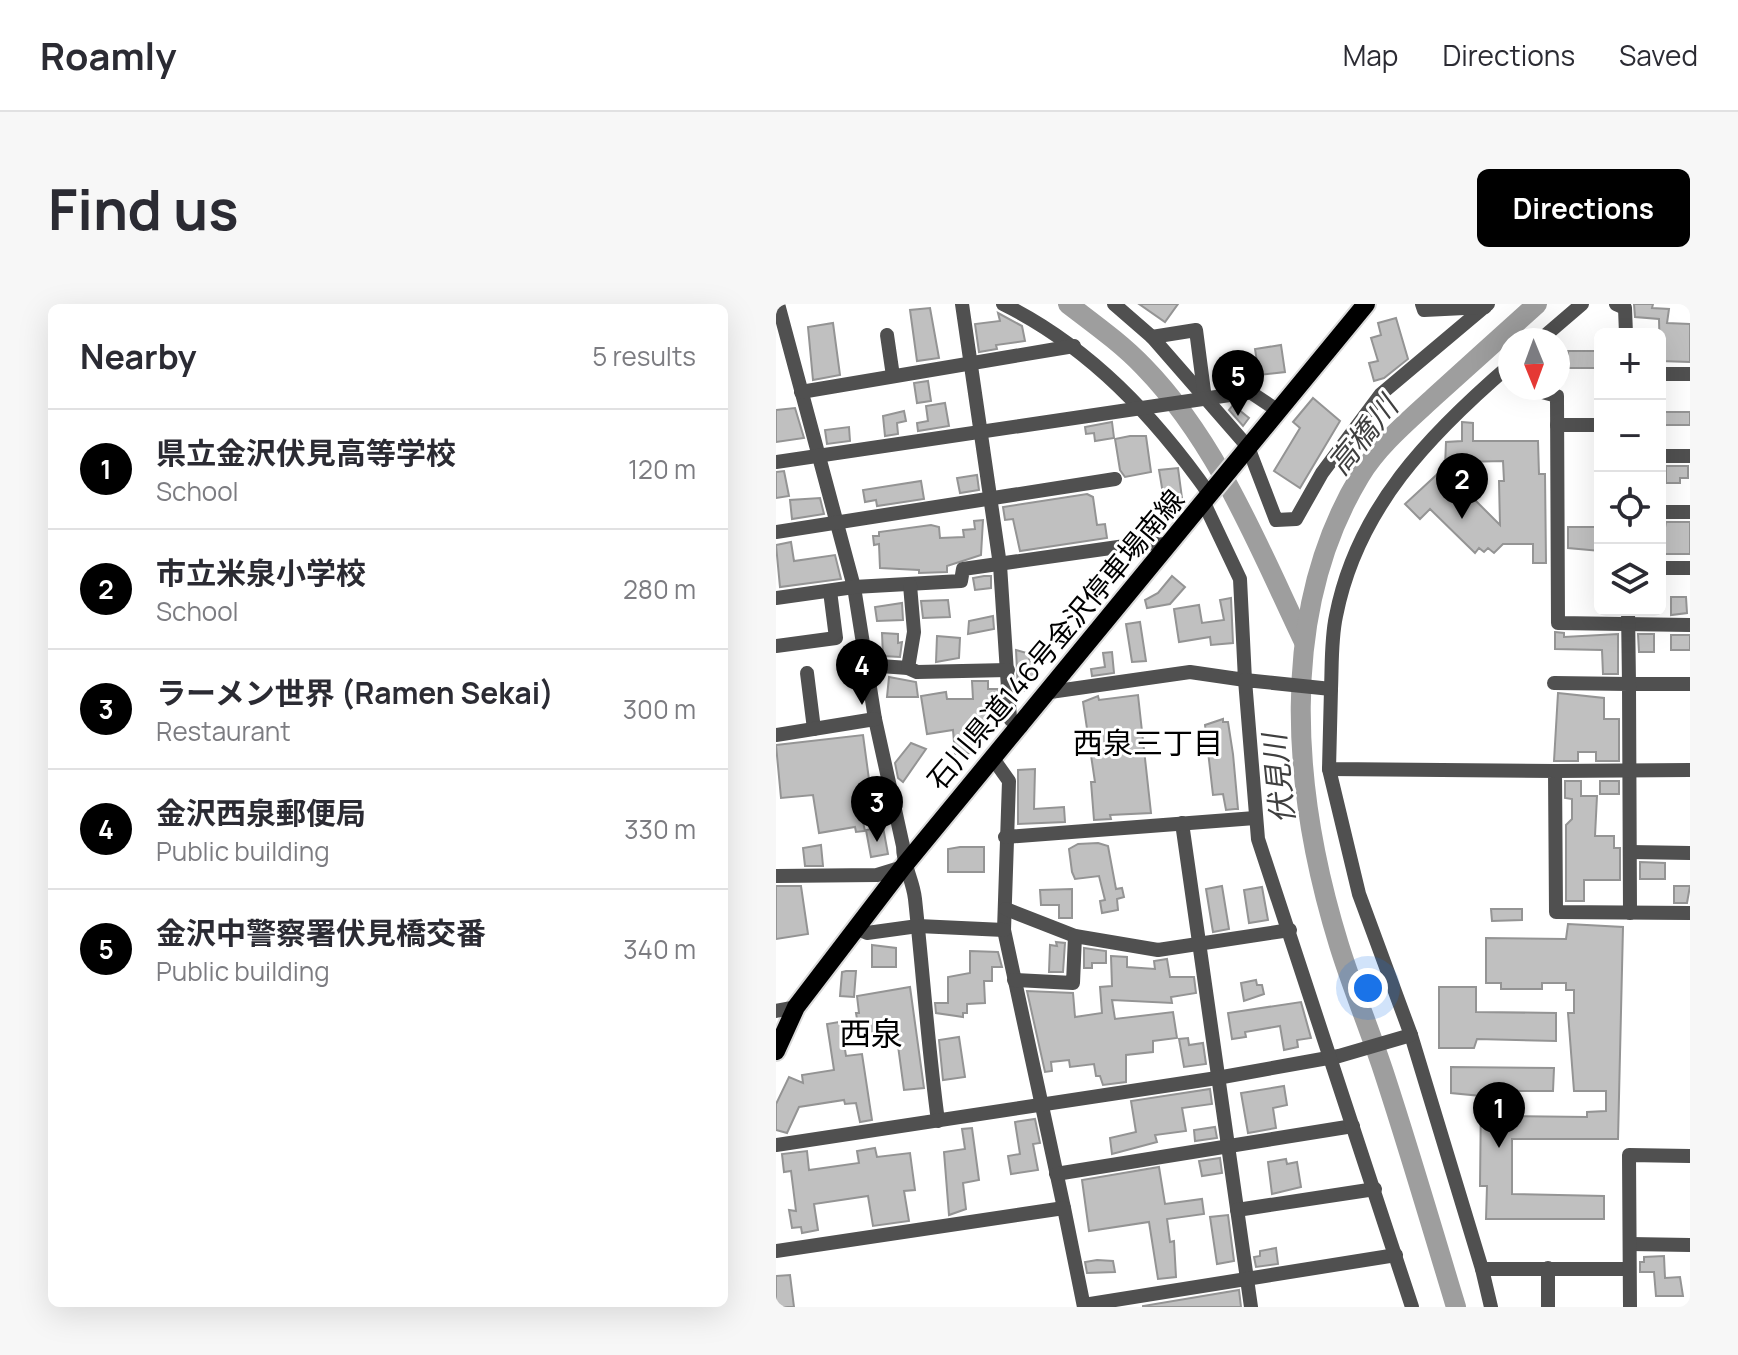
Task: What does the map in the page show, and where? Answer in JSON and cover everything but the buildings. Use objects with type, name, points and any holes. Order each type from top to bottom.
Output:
[{"type":"main road","points":[[1248,447],[1366,304]]},
{"type":"main road","name":"石川県道146号金沢停車場南線","points":[[776,1051],[796,1007],[903,867],[1050,692],[1248,447]]},
{"type":"street","points":[[778,304],[780,328],[801,392],[854,587],[875,719],[903,846],[903,867],[915,894],[923,1006],[938,1121]]},
{"type":"street","points":[[962,304],[1000,565],[1010,719],[1021,727]]},
{"type":"street","points":[[1003,304],[1074,346],[1142,408],[1207,499],[1240,579],[1258,839],[1335,1057],[1353,1126],[1412,1307]]},
{"type":"street","points":[[1114,304],[1152,337],[1202,399],[1248,447],[1276,520],[1296,519],[1322,473],[1381,394],[1486,305]]},
{"type":"street","points":[[1422,304],[1424,310],[1486,305]]},
{"type":"street","points":[[1554,328],[1582,304]]},
{"type":"street","points":[[1616,304],[1625,308],[1626,328]]},
{"type":"street","points":[[1152,337],[1196,330],[1202,399]]},
{"type":"street","points":[[887,335],[893,376]]},
{"type":"street","points":[[801,392],[1074,346]]},
{"type":"street","points":[[1666,374],[1690,374]]},
{"type":"street","points":[[1491,1307],[1482,1269],[1359,894],[1329,769],[1327,688],[1335,618],[1345,579],[1375,510],[1406,465],[1498,376]]},
{"type":"street","points":[[1494,379],[1498,380]]},
{"type":"street","points":[[776,462],[1250,392],[1277,410]]},
{"type":"street","points":[[1557,400],[1558,623],[1628,618],[1690,625]]},
{"type":"street","points":[[1557,425],[1594,425]]},
{"type":"street","points":[[1666,456],[1690,456]]},
{"type":"street","points":[[776,532],[1115,479]]},
{"type":"street","points":[[1666,512],[1690,512]]},
{"type":"street","points":[[776,598],[854,587],[961,581],[963,569],[1146,543],[1169,545]]},
{"type":"street","points":[[1666,568],[1690,568]]},
{"type":"street","points":[[908,668],[914,632],[910,585]]},
{"type":"street","points":[[776,646],[836,638],[830,591]]},
{"type":"street","points":[[1628,618],[1630,913]]},
{"type":"street","points":[[866,665],[908,668],[917,672],[1008,670]]},
{"type":"street","points":[[1050,692],[1190,672],[1327,688]]},
{"type":"street","points":[[807,673],[814,729]]},
{"type":"street","points":[[1554,683],[1690,684]]},
{"type":"street","points":[[776,735],[875,719]]},
{"type":"street","points":[[994,760],[1009,781],[1004,930],[1084,1306],[1396,1255]]},
{"type":"street","points":[[1329,769],[1690,770]]},
{"type":"street","points":[[1555,771],[1556,912],[1690,913]]},
{"type":"street","points":[[1005,837],[1255,818]]},
{"type":"street","points":[[1182,823],[1251,1307]]},
{"type":"street","points":[[1630,852],[1690,853]]},
{"type":"street","points":[[776,876],[877,875],[903,867]]},
{"type":"street","points":[[1006,909],[1075,936],[1158,950],[1290,930]]},
{"type":"street","points":[[856,928],[867,933],[918,926],[1004,930]]},
{"type":"street","points":[[1014,980],[1073,983],[1075,936]]},
{"type":"street","points":[[776,1011],[796,1007]]},
{"type":"street","points":[[776,1145],[1217,1078],[1335,1057],[1407,1036]]},
{"type":"street","points":[[1056,1174],[1353,1126]]},
{"type":"street","points":[[1630,1307],[1629,1155],[1690,1156]]},
{"type":"street","points":[[1237,1210],[1375,1189]]},
{"type":"street","points":[[776,1251],[1064,1208]]},
{"type":"street","points":[[1630,1244],[1690,1245]]},
{"type":"street","points":[[1548,1268],[1548,1307]]},
{"type":"street","points":[[1482,1269],[1629,1269]]},
{"type":"waterway","name":"伏見川","points":[[1068,304],[1135,358],[1194,429],[1235,498],[1304,642]]},
{"type":"waterway","name":"伏見川","points":[[1456,1307],[1393,1100],[1349,976],[1323,888],[1303,768],[1301,707],[1304,646],[1315,587],[1333,530],[1367,465],[1404,425],[1537,304]]},
{"type":"place","name":"金沢中警察署伏見橋交番","points":[[1238,416]]},
{"type":"place","name":"市立米泉小学校","points":[[1462,519]]},
{"type":"place","name":"金沢西泉郵便局","points":[[862,705]]},
{"type":"place","name":"ラーメン世界 (Ramen Sekai)","points":[[877,842]]},
{"type":"place","name":"県立金沢伏見高等学校","points":[[1499,1148]]},
{"type":"district","name":"西泉三丁目","points":[[1148,742]]},
{"type":"district","name":"西泉","points":[[871,1033]]},
{"type":"water label","name":"高橋川","points":[[1362,435]]}]
